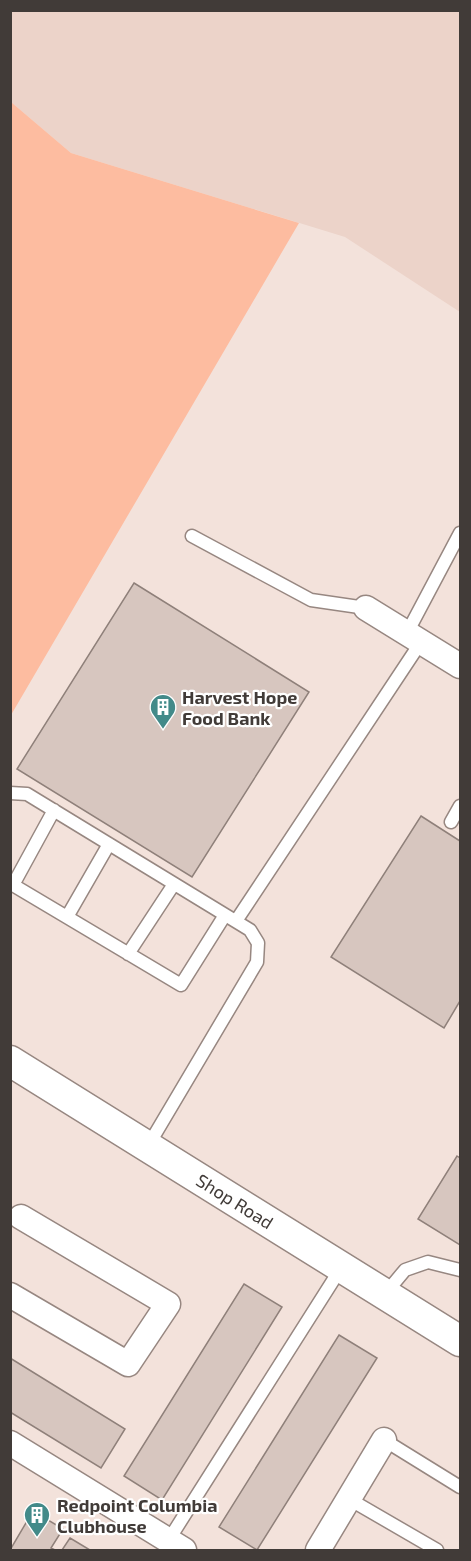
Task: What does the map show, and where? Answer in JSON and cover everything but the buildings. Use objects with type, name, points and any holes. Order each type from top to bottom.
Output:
[{"type":"street","points":[[366,608],[460,666]]},
{"type":"street","name":"Shop Road","points":[[10,1061],[460,1341]]},
{"type":"street","points":[[10,1295],[128,1364],[168,1304],[14,1220]]},
{"type":"street","points":[[318,1551],[384,1440]]},
{"type":"street","points":[[10,1443],[176,1546]]},
{"type":"lane","points":[[54,810],[13,885],[181,985],[230,918],[414,637],[460,533]]},
{"type":"lane","points":[[192,536],[311,600],[366,608]]},
{"type":"lane","points":[[10,793],[27,794],[54,810],[250,930],[258,943],[257,962],[148,1146]]},
{"type":"lane","points":[[451,822],[460,806]]},
{"type":"lane","points":[[67,917],[109,844]]},
{"type":"lane","points":[[128,954],[174,884]]},
{"type":"lane","points":[[385,1294],[405,1270],[428,1262],[460,1270]]},
{"type":"lane","points":[[176,1546],[342,1267]]},
{"type":"lane","points":[[384,1440],[460,1486]]},
{"type":"lane","points":[[349,1499],[437,1551]]},
{"type":"shaded area","points":[[11,11],[460,11],[460,312],[345,237],[71,153],[11,102]]},
{"type":"shaded area","points":[[11,102],[71,153],[299,223],[11,715]]},
{"type":"place","name":"Harvest Hope Food Bank","points":[[163,730]]},
{"type":"place","name":"Redpoint Columbia Clubhouse","points":[[37,1538]]}]
